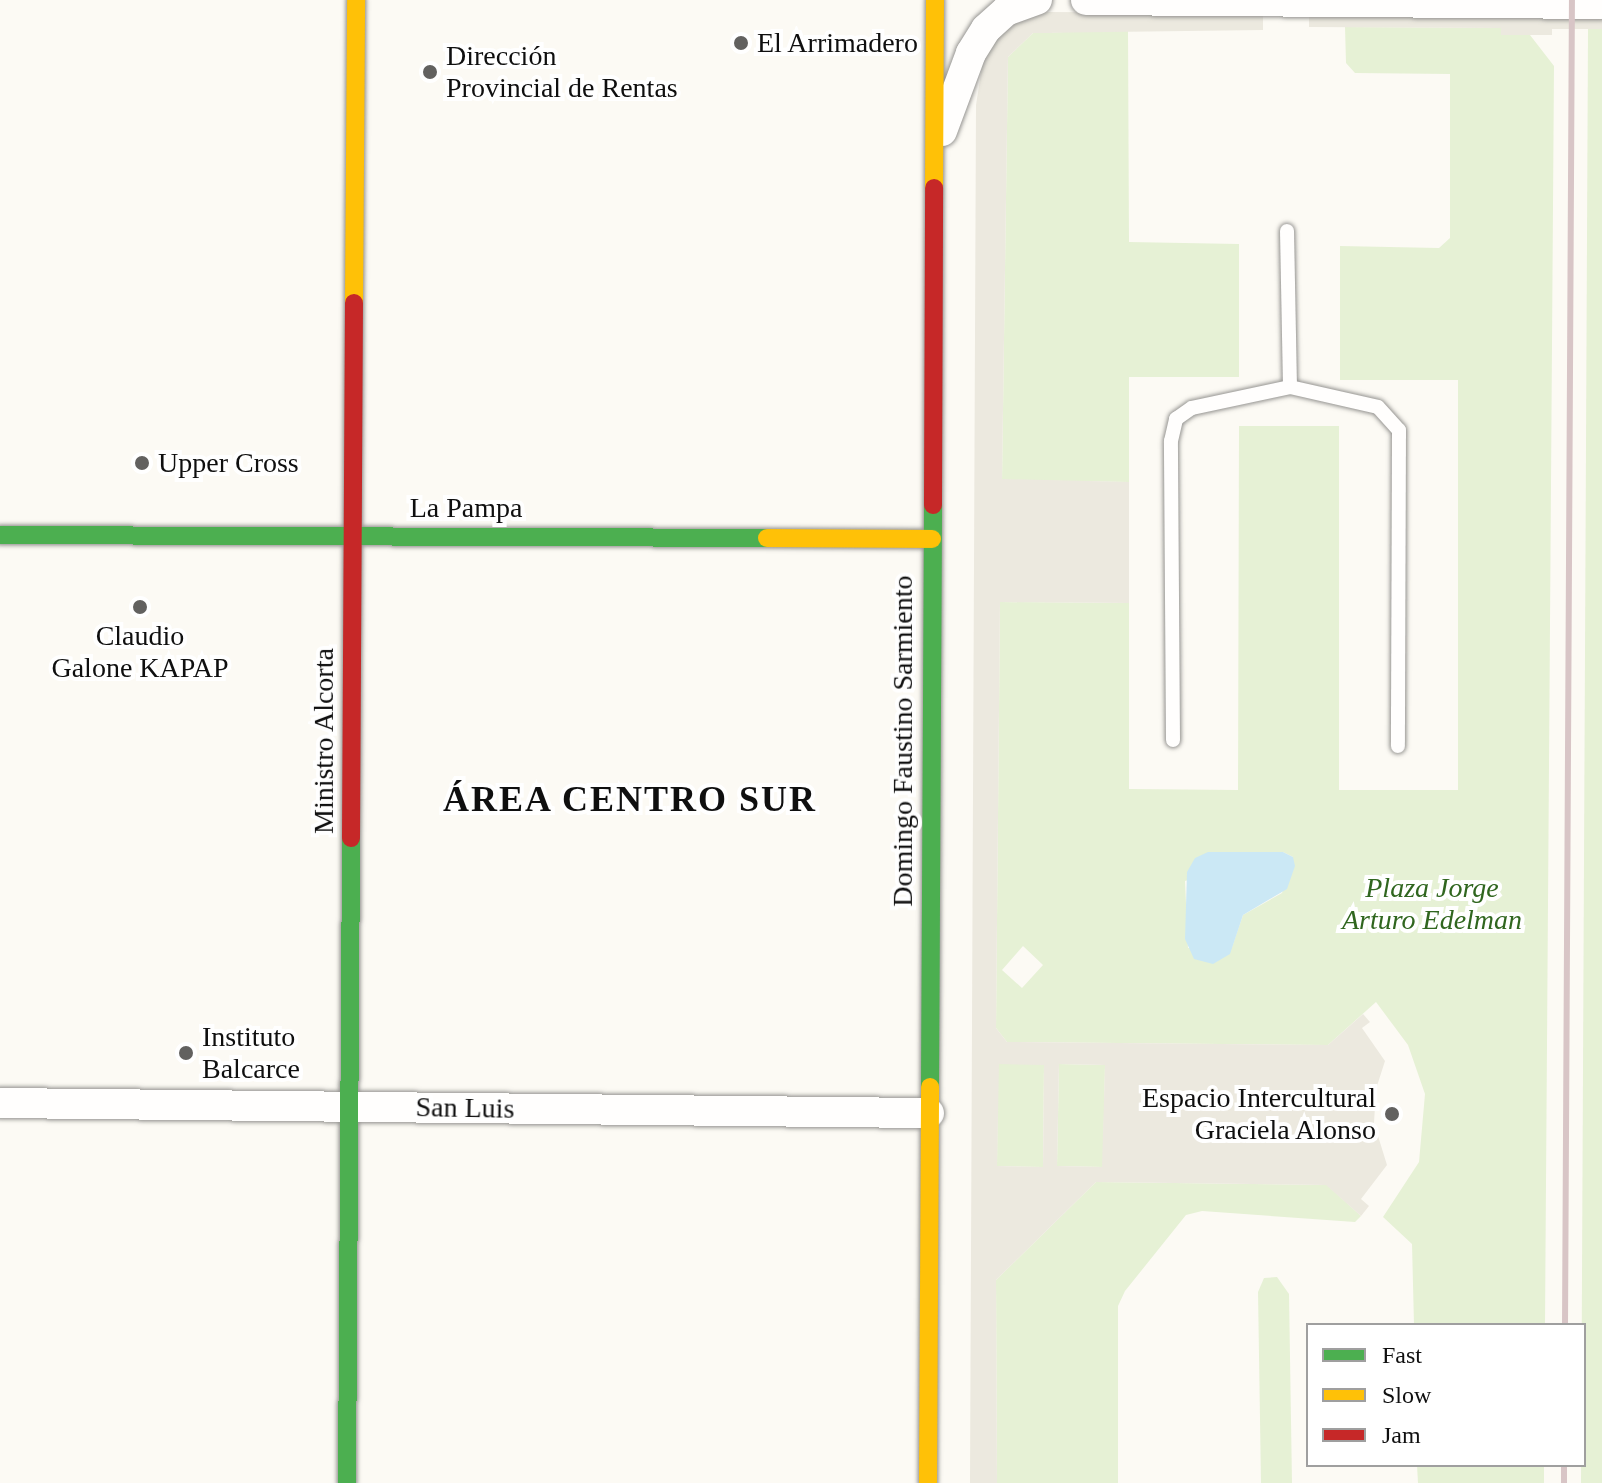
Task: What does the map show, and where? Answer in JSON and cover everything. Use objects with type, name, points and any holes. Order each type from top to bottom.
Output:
[{"type":"street","name":"Ministro Alcorta","points":[[347,1483],[356,0]]},
{"type":"street","name":"Domingo Faustino Sarmiento","points":[[928,1483],[935,0]]},
{"type":"street","points":[[934,152],[977,41],[1006,11],[1037,0]]},
{"type":"street","points":[[1086,0],[1602,4]]},
{"type":"street","name":"La Pampa","points":[[0,535],[932,539]]},
{"type":"street","name":"San Luis","points":[[0,1103],[929,1113]]},
{"type":"lane","points":[[1287,231],[1290,387]]},
{"type":"lane","points":[[1173,740],[1171,441],[1176,419],[1192,408],[1290,387],[1378,407],[1399,430],[1398,746]]},
{"type":"green space","name":"Plaza Jorge Arturo Edelman","points":[[1345,27],[1501,28],[1502,35],[1530,35],[1554,66],[1545,1323],[1414,1323],[1412,1244],[1383,1217],[1419,1162],[1425,1094],[1408,1045],[1376,1002],[1328,1045],[1007,1042],[996,1028],[1000,602],[1129,603],[1129,789],[1238,790],[1239,426],[1339,426],[1339,790],[1458,790],[1458,380],[1340,380],[1340,246],[1439,248],[1450,238],[1450,74],[1355,73],[1346,63]],"holes":[[[1283,852],[1293,857],[1282,893],[1243,915],[1232,947],[1188,948],[1185,881]],[[1023,946],[1043,965],[1022,988],[1002,970]]]},
{"type":"green space","points":[[1588,29],[1602,29],[1602,1483],[1581,1483],[1581,1467],[1586,1467],[1586,1323],[1582,1323]]},
{"type":"green space","points":[[1128,30],[1129,242],[1239,244],[1239,377],[1129,377],[1129,482],[1002,480],[1008,57],[1033,33]]},
{"type":"green space","points":[[998,1064],[1044,1064],[1043,1167],[997,1166]]},
{"type":"green space","points":[[1059,1064],[1105,1065],[1103,1167],[1057,1166]]},
{"type":"green space","points":[[1096,1182],[1327,1185],[1361,1216],[1355,1222],[1202,1211],[1186,1215],[1125,1291],[1118,1306],[1118,1483],[997,1483],[996,1280]]},
{"type":"green space","points":[[1277,1277],[1289,1294],[1292,1483],[1261,1483],[1258,1292],[1264,1278]]},
{"type":"green space","points":[[1417,1467],[1544,1467],[1544,1483],[1418,1483]]},
{"type":"shaded area","points":[[1048,12],[1263,13],[1263,30],[1033,33],[1008,57],[1002,479],[1129,482],[1129,603],[1000,602],[996,1028],[1007,1042],[1328,1045],[1363,1014],[1370,1022],[1362,1028],[1385,1061],[1376,1089],[1374,1123],[1387,1165],[1361,1199],[1369,1206],[1361,1216],[1326,1185],[1096,1182],[996,1280],[997,1483],[970,1483],[976,105],[983,60],[997,35],[1025,15]],"holes":[[[999,1064],[1044,1065],[1043,1167],[997,1166]],[[1059,1064],[1105,1065],[1102,1167],[1057,1166]]]},
{"type":"shaded area","points":[[1309,13],[1602,15],[1602,29],[1552,29],[1552,35],[1501,35],[1501,28],[1309,27]]},
{"type":"water","points":[[1208,852],[1283,852],[1293,857],[1295,866],[1287,889],[1243,915],[1230,954],[1213,964],[1194,959],[1185,939],[1187,872],[1195,858]]},
{"type":"railway","points":[[1565,1323],[1572,0]]},
{"type":"railway","points":[[1564,1467],[1564,1483]]},
{"type":"traffic: fast","points":[[930,1087],[933,505]]},
{"type":"traffic: fast","points":[[0,535],[767,538]]},
{"type":"traffic: fast","points":[[347,1483],[351,838]]},
{"type":"traffic: slow","points":[[354,303],[356,0]]},
{"type":"traffic: slow","points":[[934,188],[935,0]]},
{"type":"traffic: slow","points":[[767,538],[932,539]]},
{"type":"traffic: slow","points":[[928,1483],[930,1087]]},
{"type":"traffic: jam","points":[[933,505],[934,188]]},
{"type":"traffic: jam","points":[[351,838],[354,303]]},
{"type":"place","name":"El Arrimadero","points":[[741,43]]},
{"type":"place","name":"Dirección Provincial de Rentas","points":[[430,72]]},
{"type":"place","name":"Upper Cross","points":[[142,463]]},
{"type":"place","name":"Claudio Galone KAPAP","points":[[140,607]]},
{"type":"place","name":"Instituto Balcarce","points":[[186,1053]]},
{"type":"place","name":"Espacio Intercultural Graciela Alonso","points":[[1392,1114]]},
{"type":"district","name":"ÁREA CENTRO SUR","points":[[630,800]]}]
